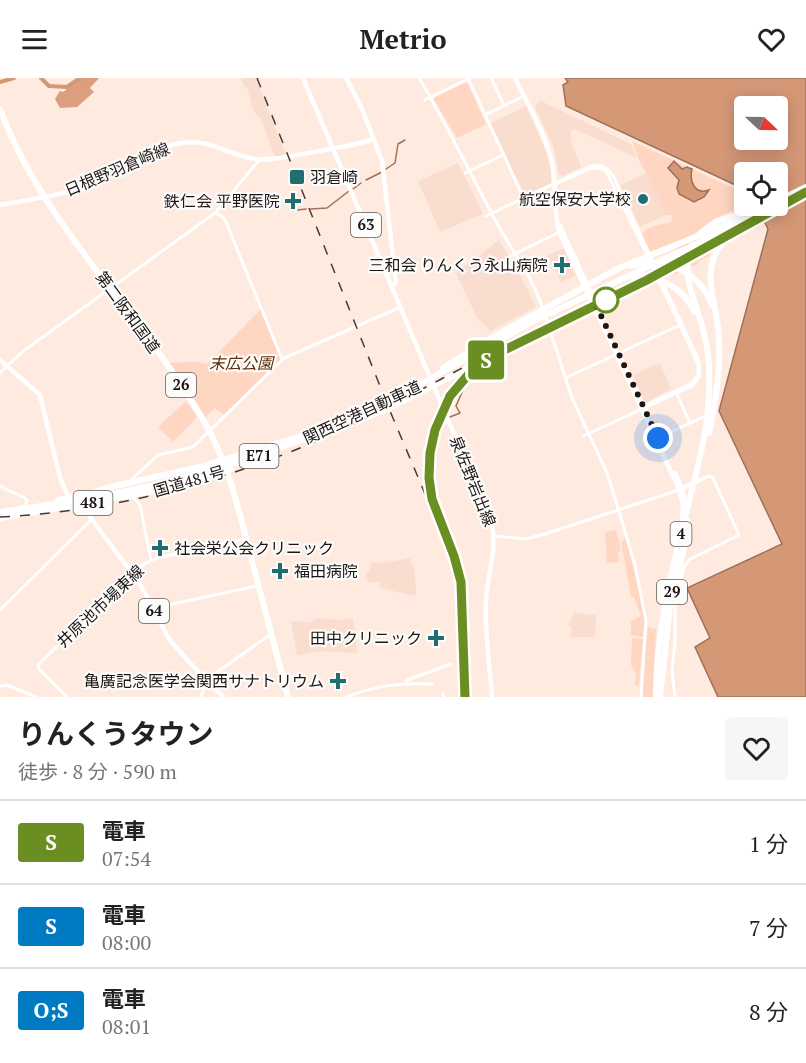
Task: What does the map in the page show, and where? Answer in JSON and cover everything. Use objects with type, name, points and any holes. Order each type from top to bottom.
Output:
[{"type":"highway","name":"第二阪和国道","points":[[0,109],[24,164],[43,197]]},
{"type":"highway","name":"第二阪和国道","points":[[0,115],[24,171],[209,432],[223,466],[245,538],[287,697]]},
{"type":"highway","name":"E71","points":[[788,198],[806,189]]},
{"type":"highway","points":[[709,373],[704,332],[688,281],[689,255],[697,238],[710,226],[738,216]]},
{"type":"highway","name":"E71","points":[[698,241],[752,216]]},
{"type":"highway","name":"4","points":[[658,697],[669,596],[713,415],[719,363],[719,339],[711,272],[713,260],[719,248],[738,229],[758,216]]},
{"type":"highway","name":"E71","points":[[698,241],[742,217]]},
{"type":"highway","name":"481","points":[[586,287],[620,268],[742,217]]},
{"type":"highway","name":"481","points":[[596,307],[625,294],[634,280],[642,273],[730,227]]},
{"type":"highway","name":"関西空港自動車道","points":[[54,503],[180,477],[290,442],[389,399],[532,319],[698,241]]},
{"type":"highway","name":"関西空港自動車道","points":[[0,510],[54,503],[164,483],[286,446],[390,401],[521,328],[698,241]]},
{"type":"highway","points":[[532,319],[628,267],[644,262],[664,263],[692,277],[708,295],[716,322],[719,363]]},
{"type":"highway","points":[[521,328],[622,282],[638,278],[657,279],[677,288],[690,303],[702,333],[709,373]]},
{"type":"highway","name":"国道481号","points":[[0,510],[85,495],[110,487],[186,471],[292,437],[303,436],[385,399],[429,376],[491,338],[586,287]]},
{"type":"highway","name":"国道481号","points":[[182,481],[261,459],[389,410],[433,385],[596,307]]},
{"type":"highway","name":"4","points":[[658,697],[657,662],[669,583],[703,443],[709,403],[709,373]]},
{"type":"highway","name":"481","points":[[0,518],[90,504],[112,496],[182,481],[303,436]]},
{"type":"highway","name":"481","points":[[223,466],[302,444]]},
{"type":"highway","points":[[54,503],[158,480],[186,471]]},
{"type":"highway","points":[[158,480],[182,481]]},
{"type":"highway","name":"481","points":[[85,495],[182,481]]},
{"type":"highway","points":[[54,503],[85,502],[164,487],[182,481]]},
{"type":"highway","points":[[658,697],[670,607],[685,543],[687,520]]},
{"type":"highway","points":[[657,662],[659,621],[670,561],[676,546]]},
{"type":"main road","name":"泉佐野岩出線","points":[[303,78],[491,520],[494,557],[486,605],[492,697]]},
{"type":"main road","points":[[346,78],[362,109],[384,172],[396,283],[391,285]]},
{"type":"main road","points":[[517,78],[549,151],[555,184]]},
{"type":"main road","points":[[517,78],[552,151],[561,232],[586,287]]},
{"type":"main road","name":"日根野羽倉崎線","points":[[0,205],[43,197],[92,183],[158,150],[178,143],[208,143],[245,157],[260,159],[333,149],[374,139]]},
{"type":"main road","name":"29","points":[[586,287],[686,502],[687,520],[667,620],[658,697]]},
{"type":"main road","points":[[0,360],[40,395],[60,478],[72,506]]},
{"type":"main road","name":"29","points":[[643,408],[680,488],[683,515],[661,613],[656,662],[658,697]]},
{"type":"main road","name":"64","points":[[72,506],[75,512],[87,513],[92,519],[132,573],[169,639],[223,697]]},
{"type":"street","points":[[419,78],[492,213],[516,252],[543,310],[565,378],[608,475],[635,565],[646,615],[641,697]]},
{"type":"street","points":[[425,100],[469,78],[524,199]]},
{"type":"street","points":[[491,78],[504,105]]},
{"type":"street","points":[[485,115],[524,96]]},
{"type":"street","points":[[465,173],[503,154]]},
{"type":"street","points":[[0,373],[22,352],[215,213],[260,159]]},
{"type":"street","points":[[486,216],[595,168],[609,174],[698,364],[698,374],[692,383],[583,436]]},
{"type":"street","points":[[215,213],[222,216],[226,222],[282,360]]},
{"type":"street","points":[[510,256],[561,232]]},
{"type":"street","points":[[133,478],[156,457],[191,449],[282,360],[401,308]]},
{"type":"street","points":[[565,378],[680,324]]},
{"type":"street","points":[[676,392],[690,423]]},
{"type":"street","points":[[385,399],[389,410]]},
{"type":"street","points":[[658,438],[706,416]]},
{"type":"street","points":[[494,536],[530,538],[680,488],[709,476],[713,478],[739,534],[690,559],[684,567],[675,604],[672,671],[675,697]]},
{"type":"street","points":[[0,486],[27,500],[20,516]]},
{"type":"street","points":[[134,498],[140,505],[151,560]]},
{"type":"street","points":[[0,610],[92,519]]},
{"type":"street","name":"井原池市場東線","points":[[67,697],[39,669],[38,664],[132,573],[151,560],[245,538]]},
{"type":"street","points":[[153,608],[257,586]]},
{"type":"street","points":[[201,697],[206,680],[270,634]]},
{"type":"street","points":[[406,683],[407,680],[451,664]]},
{"type":"street","points":[[347,697],[375,687],[406,683],[432,684]]},
{"type":"street","points":[[0,686],[6,684],[36,697]]},
{"type":"shaded area","points":[[82,78],[99,78],[90,88],[94,92],[77,107],[60,108],[55,99],[60,91],[63,92]]},
{"type":"shaded area","points":[[241,78],[256,78],[286,156],[275,157],[261,119],[252,106],[247,86],[244,87]]},
{"type":"shaded area","points":[[565,78],[806,78],[806,697],[718,697],[695,647],[710,638],[687,588],[782,544],[719,411],[768,229],[762,216],[788,216],[788,162],[734,162],[734,184],[566,106],[563,85],[568,82]]},
{"type":"shaded area","points":[[541,101],[631,144],[637,158],[575,129],[571,131],[571,141],[581,167],[563,176],[559,174],[553,146],[535,107]]},
{"type":"shaded area","points":[[526,106],[546,152],[551,170],[551,182],[526,195],[491,123]]},
{"type":"shaded area","points":[[674,161],[682,169],[687,167],[692,169],[691,178],[694,186],[700,191],[709,190],[704,197],[694,202],[679,194],[677,188],[679,180],[668,168]]},
{"type":"shaded area","points":[[458,163],[483,214],[440,232],[418,181]]},
{"type":"shaded area","name":"航空保安大学校","points":[[647,173],[667,215],[641,226],[620,185]]},
{"type":"shaded area","points":[[499,240],[536,307],[490,331],[476,316],[456,273]]},
{"type":"shaded area","name":"三和会 りんくう永山病院","points":[[564,248],[576,275],[561,282],[549,257],[527,268],[526,266]]},
{"type":"shaded area","points":[[660,363],[671,389],[647,402],[644,401],[633,375]]},
{"type":"shaded area","points":[[410,558],[415,572],[416,596],[380,588],[379,582],[369,583],[365,573],[369,571],[371,562],[383,563]]},
{"type":"shaded area","points":[[574,612],[596,615],[595,637],[571,637],[571,626],[568,625]]},
{"type":"shaded area","points":[[319,618],[340,620],[353,618],[357,653],[318,651],[297,656],[291,621],[307,623]]},
{"type":"green space","points":[[465,83],[468,84],[486,124],[457,138],[434,100],[435,97]]},
{"type":"green space","points":[[632,141],[734,188],[734,214],[732,211],[711,221],[694,234],[702,252],[707,249],[710,256],[699,261],[696,266],[689,266],[674,275],[670,268],[682,260],[674,243],[650,251],[642,234],[654,226],[670,223],[673,218],[667,215]]},
{"type":"green space","name":"末広公園","points":[[261,309],[281,359],[224,415],[215,408],[205,418],[182,382],[184,378],[181,374],[177,377],[168,363],[207,364]]},
{"type":"green space","name":"末広公園","points":[[186,401],[197,417],[173,442],[158,427]]},
{"type":"green space","points":[[616,530],[621,550],[618,553],[619,562],[607,563],[605,532]]},
{"type":"green space","points":[[626,539],[645,615],[643,637],[631,635],[631,621],[641,616],[634,597],[631,597],[621,542]]},
{"type":"green space","points":[[648,625],[656,629],[653,697],[643,697],[643,675]]},
{"type":"green space","points":[[632,638],[643,639],[639,685],[635,685],[636,674],[631,665]]},
{"type":"waterway","points":[[0,82],[14,78]]},
{"type":"waterway","points":[[41,78],[49,86],[67,87],[80,78]]},
{"type":"waterway","points":[[386,169],[395,163],[398,144],[405,140]]},
{"type":"waterway","points":[[366,180],[382,172]]},
{"type":"waterway","points":[[353,189],[361,183]]},
{"type":"waterway","points":[[311,209],[327,208],[349,191]]},
{"type":"waterway","points":[[298,210],[306,209]]},
{"type":"waterway","points":[[450,417],[460,413],[456,406],[463,390]]},
{"type":"railway","points":[[257,78],[390,411],[456,567],[462,604],[461,697]]},
{"type":"railway","points":[[0,517],[77,510],[153,495],[227,475],[300,448],[371,416],[513,342],[695,253],[806,192]]},
{"type":"railway","points":[[428,489],[428,456],[435,424],[449,394],[469,368]]},
{"type":"train","name":"S","points":[[465,697],[461,582],[454,556],[432,499],[429,478],[430,453],[435,430],[450,396],[468,375],[490,357],[647,280],[806,192]]},
{"type":"place","name":"羽倉崎","points":[[297,177]]},
{"type":"place","name":"航空保安大学校","points":[[643,199]]},
{"type":"place","name":"鉄仁会 平野医院","points":[[293,201]]},
{"type":"place","name":"三和会 りんくう永山病院","points":[[562,265]]},
{"type":"place","name":"社会栄公会クリニック","points":[[160,548]]},
{"type":"place","name":"福田病院","points":[[280,571]]},
{"type":"place","name":"田中クリニック","points":[[436,638]]},
{"type":"place","name":"亀廣記念医学会関西サナトリウム","points":[[338,681]]},
{"type":"route","points":[[606,300],[597,307],[658,438]]}]
